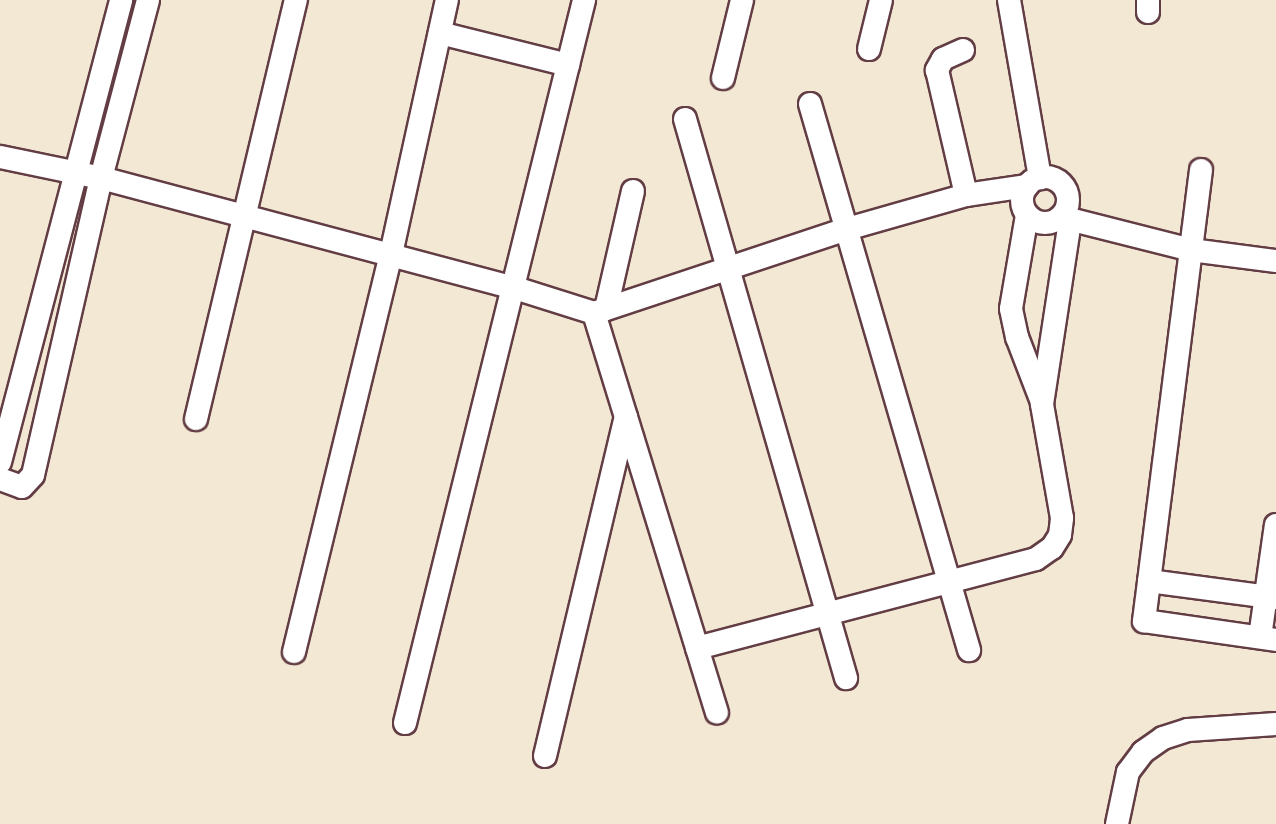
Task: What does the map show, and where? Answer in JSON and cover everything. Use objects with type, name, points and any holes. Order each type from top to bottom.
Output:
[{"type":"street","points":[[0,462],[121,0]]},
{"type":"street","points":[[0,479],[22,487],[33,475],[101,178],[148,0]]},
{"type":"street","points":[[196,419],[296,0]]},
{"type":"street","points":[[294,652],[391,254],[447,0]]},
{"type":"street","points":[[405,723],[584,0]]},
{"type":"street","points":[[723,78],[742,0]]},
{"type":"street","points":[[869,49],[881,0]]},
{"type":"street","points":[[697,648],[1036,559],[1052,548],[1060,535],[1061,501],[1042,404],[1017,337],[1011,309],[1027,215],[1022,200],[1033,182],[1009,0]]},
{"type":"street","points":[[440,33],[568,64]]},
{"type":"street","points":[[963,50],[943,59],[937,70],[966,195]]},
{"type":"street","points":[[810,104],[969,650]]},
{"type":"street","points":[[685,120],[846,678]]},
{"type":"street","points":[[0,157],[75,171],[600,311],[847,229],[966,195],[1055,179],[1066,189],[1068,204],[1042,404]]},
{"type":"street","points":[[1201,170],[1144,621],[1268,639],[1276,525]]},
{"type":"street","points":[[633,191],[600,311],[627,416],[717,713]]},
{"type":"street","points":[[1027,215],[1048,224],[1065,219],[1191,250],[1276,261]]},
{"type":"street","points":[[545,756],[627,416]]},
{"type":"street","points":[[1149,581],[1271,598]]},
{"type":"street","points":[[1117,824],[1128,772],[1143,752],[1163,738],[1188,730],[1276,724]]}]
